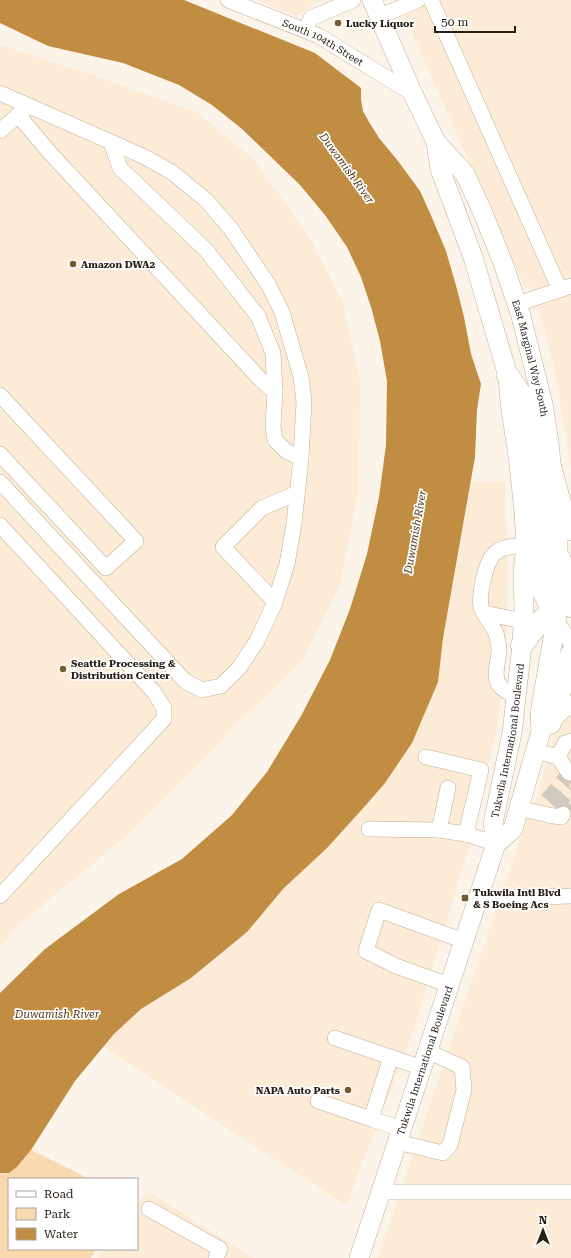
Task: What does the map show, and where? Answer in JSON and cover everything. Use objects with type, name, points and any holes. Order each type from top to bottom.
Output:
[{"type":"highway","points":[[508,376],[525,401],[535,463],[545,561],[552,586],[562,604],[540,620],[522,645]]},
{"type":"highway","points":[[550,466],[562,511],[565,534]]},
{"type":"highway","points":[[546,727],[571,655]]},
{"type":"main road","name":"East Marginal Way South","points":[[376,8],[413,94],[436,142],[465,174],[485,217],[503,263],[517,304],[543,404],[549,442],[550,466]]},
{"type":"main road","name":"East Marginal Way South","points":[[436,142],[440,169],[473,258],[508,376]]},
{"type":"main road","name":"Tukwila International Boulevard","points":[[359,1258],[496,844],[493,823],[511,740],[522,645],[523,573],[526,546],[519,463],[510,402],[508,376]]},
{"type":"main road","points":[[546,727],[540,713],[562,604],[565,534]]},
{"type":"main road","points":[[496,844],[513,829],[535,751],[546,727],[562,709],[571,705]]},
{"type":"street","name":"South 104th Street","points":[[228,0],[319,36],[413,94]]},
{"type":"street","points":[[305,30],[311,18],[353,0]]},
{"type":"street","points":[[376,8],[418,0]]},
{"type":"street","points":[[431,0],[565,288],[517,304]]},
{"type":"street","points":[[0,93],[23,110],[111,142],[145,157],[173,174],[206,200],[231,229],[268,284],[282,312],[301,377],[304,402],[301,458],[294,524],[287,564],[275,602],[257,641],[239,668],[221,686],[202,690],[184,681],[0,482]]},
{"type":"street","points":[[0,131],[23,110]]},
{"type":"street","points":[[23,110],[61,164],[255,374],[275,392]]},
{"type":"street","points":[[111,142],[120,168],[206,250],[258,316],[273,353],[275,392],[273,427],[275,440],[286,451],[301,458]]},
{"type":"street","points":[[0,395],[136,540],[106,568],[0,454]]},
{"type":"street","points":[[275,602],[224,547],[262,508],[297,493]]},
{"type":"street","points":[[0,524],[154,692],[164,708],[164,719],[0,896]]},
{"type":"street","points":[[516,697],[501,688],[496,678],[499,650],[496,635],[482,608],[481,591],[489,562],[494,554],[505,548],[513,546],[526,546],[535,584],[562,604],[571,643]]},
{"type":"street","points":[[484,613],[523,621]]},
{"type":"street","points":[[497,641],[522,645]]},
{"type":"street","points":[[558,758],[565,743],[571,741]]},
{"type":"street","points":[[535,751],[558,758],[569,774]]},
{"type":"street","points":[[426,758],[481,770],[466,834]]},
{"type":"street","points":[[439,830],[448,788]]},
{"type":"street","points":[[519,808],[553,809]]},
{"type":"street","points":[[370,829],[439,830],[466,834],[496,844]]},
{"type":"street","points":[[478,899],[571,896]]},
{"type":"street","points":[[449,985],[396,966],[366,951],[379,910],[464,941]]},
{"type":"street","points":[[318,1101],[371,1119],[399,1136],[443,1152],[450,1145],[464,1090],[462,1067],[425,1059],[391,1057],[335,1038]]},
{"type":"street","points":[[371,1119],[391,1057]]},
{"type":"street","points":[[380,1192],[571,1192]]},
{"type":"street","points":[[149,1209],[220,1249],[216,1258]]},
{"type":"shaded area","points":[[255,0],[325,0],[315,4],[296,16]]},
{"type":"shaded area","points":[[397,0],[571,0],[571,468],[556,377],[546,335],[530,286],[525,288]]},
{"type":"shaded area","points":[[0,44],[111,81],[198,113],[255,160],[311,240],[344,305],[360,382],[359,488],[341,583],[303,659],[129,834],[21,923],[0,946]]},
{"type":"shaded area","points":[[505,481],[508,575],[506,663],[497,728],[469,849],[410,1040],[346,1206],[103,1047],[114,1034],[141,1009],[191,978],[247,932],[283,889],[327,848],[385,783],[412,743],[438,682],[443,638],[471,482]]},
{"type":"shaded area","points":[[571,716],[571,1258],[378,1258],[519,842],[538,793],[557,725],[562,717]]},
{"type":"shaded area","points":[[147,1191],[254,1258],[98,1258],[103,1250],[138,1250],[138,1204]]},
{"type":"green space","points":[[31,1150],[88,1178],[8,1178],[8,1250],[95,1250],[91,1258],[0,1258],[0,1173],[14,1170]]},
{"type":"water","name":"Duwamish River","points":[[0,0],[184,0],[315,53],[361,88],[363,111],[379,138],[420,191],[446,251],[464,317],[471,354],[481,384],[477,410],[475,457],[443,638],[438,682],[412,743],[385,783],[366,805],[327,848],[283,889],[247,932],[191,978],[141,1009],[114,1034],[75,1081],[31,1150],[17,1167],[9,1173],[0,1173],[0,993],[45,949],[119,894],[182,859],[232,815],[267,772],[301,716],[330,660],[350,609],[367,554],[379,497],[386,445],[387,381],[380,341],[361,277],[347,247],[325,215],[300,185],[242,129],[212,105],[179,85],[123,63],[48,46],[0,23]]},
{"type":"tunnel","points":[[547,800],[568,775]]},
{"type":"tunnel","points":[[555,807],[571,788]]},
{"type":"tunnel","points":[[563,814],[571,805]]},
{"type":"place","name":"Lucky Liquor","points":[[338,23]]},
{"type":"place","name":"Amazon DWA2","points":[[73,264]]},
{"type":"place","name":"Seattle Processing & Distribution Center","points":[[63,669]]},
{"type":"place","name":"Tukwila Intl Blvd & S Boeing Acs","points":[[465,898]]},
{"type":"place","name":"NAPA Auto Parts","points":[[348,1090]]}]
